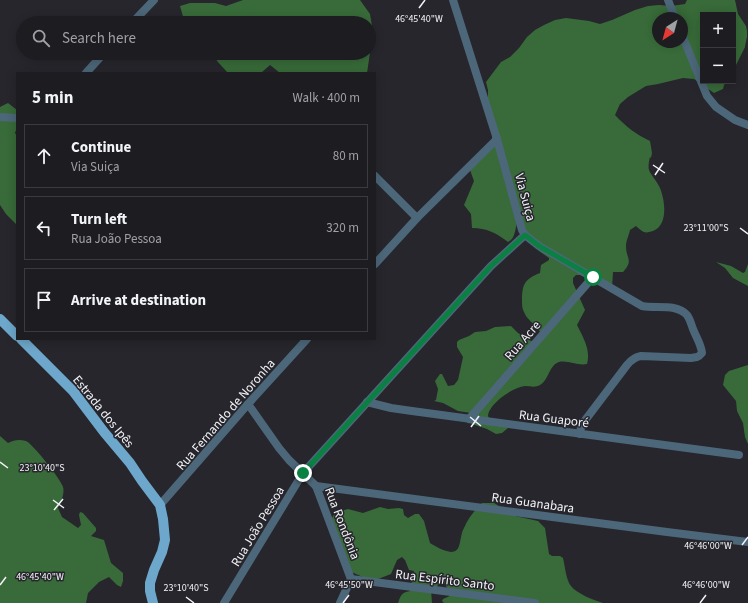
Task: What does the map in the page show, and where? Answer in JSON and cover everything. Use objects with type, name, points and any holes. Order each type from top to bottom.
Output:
[{"type":"main road","points":[[0,319],[16,335]]},
{"type":"main road","name":"Estrada dos Ipês","points":[[22,340],[73,391],[130,463],[160,505]]},
{"type":"main road","points":[[153,603],[150,583],[165,540],[160,505]]},
{"type":"street","points":[[139,16],[154,0]]},
{"type":"street","name":"Via Suiça","points":[[453,0],[497,139],[525,235],[539,246],[642,306],[672,308],[686,314],[690,320],[700,346],[702,353],[696,357],[641,356],[632,360],[583,423],[580,434]]},
{"type":"street","points":[[668,0],[673,12]]},
{"type":"street","points":[[687,48],[707,96],[716,107],[735,120],[748,125]]},
{"type":"street","points":[[87,72],[98,60]]},
{"type":"street","points":[[0,117],[16,118]]},
{"type":"street","points":[[376,263],[417,218],[497,139]]},
{"type":"street","points":[[376,177],[417,218]]},
{"type":"street","name":"Rua João Pessoa","points":[[224,603],[303,473],[491,266],[525,235]]},
{"type":"street","name":"Rua Acre","points":[[469,419],[593,277]]},
{"type":"street","name":"Rua Fernando de Noronha","points":[[160,505],[306,340]]},
{"type":"street","name":"Rua Guaporé","points":[[367,402],[391,408],[739,455]]},
{"type":"street","name":"Rua Rondônia","points":[[248,404],[279,448],[289,460],[316,486],[351,580]]},
{"type":"street","name":"Rua Guanabara","points":[[316,486],[748,542]]},
{"type":"street","points":[[340,603],[351,580]]},
{"type":"street","name":"Rua Espírito Santo","points":[[351,580],[535,603]]},
{"type":"green space","points":[[243,0],[360,0],[370,16],[183,16],[180,6],[190,3],[215,3],[226,6]]},
{"type":"green space","points":[[687,0],[735,0],[738,14],[746,26],[747,37],[745,47],[736,65],[736,12],[700,12],[700,83],[694,79],[683,78],[646,86],[628,97],[620,104],[615,115],[631,130],[650,141],[652,153],[649,160],[649,170],[659,186],[663,197],[664,217],[662,223],[658,228],[650,232],[644,232],[636,226],[630,230],[626,242],[629,262],[623,272],[613,272],[612,289],[580,275],[576,275],[573,278],[573,283],[585,310],[577,325],[587,349],[587,364],[559,362],[553,366],[543,383],[540,385],[534,387],[521,387],[510,391],[500,398],[492,406],[488,416],[489,418],[508,428],[502,433],[496,434],[487,429],[469,423],[471,413],[458,411],[443,403],[434,401],[436,400],[438,389],[435,381],[440,374],[442,374],[448,386],[454,385],[458,380],[463,357],[457,347],[457,342],[475,332],[486,331],[495,327],[511,326],[518,333],[533,342],[542,338],[539,330],[523,311],[522,294],[525,283],[540,273],[541,265],[549,260],[549,258],[539,251],[519,222],[517,223],[513,237],[508,242],[491,232],[472,228],[471,214],[464,205],[474,181],[470,170],[492,143],[488,109],[488,90],[486,82],[501,62],[510,57],[527,37],[535,30],[555,20],[566,18],[600,24],[648,6],[671,6],[685,4]]},
{"type":"green space","points":[[369,60],[367,72],[279,72],[270,65],[262,72],[227,72],[217,61]]},
{"type":"green space","points":[[701,84],[725,84],[723,89],[714,93]]},
{"type":"green space","points":[[8,103],[16,109],[16,224],[6,214],[0,205],[0,107]]},
{"type":"green space","points":[[716,262],[731,266],[743,273],[745,272],[748,264],[748,286],[733,278],[725,268]]},
{"type":"green space","points":[[748,365],[748,444],[745,437],[743,423],[737,411],[736,401],[723,385],[725,375],[729,371]]},
{"type":"green space","points":[[0,436],[8,443],[17,440],[26,441],[46,462],[63,487],[63,495],[58,508],[62,517],[78,528],[81,525],[79,515],[80,512],[83,513],[96,528],[96,531],[91,536],[104,540],[111,563],[123,573],[121,587],[109,577],[99,582],[88,593],[86,603],[0,603]]},
{"type":"green space","points":[[482,503],[494,503],[515,516],[538,521],[545,528],[549,554],[563,558],[567,577],[571,586],[581,594],[603,603],[444,603],[442,601],[443,599],[452,595],[444,583],[431,590],[432,603],[398,603],[402,595],[410,591],[414,571],[409,570],[405,560],[402,557],[397,560],[391,574],[378,579],[365,578],[347,570],[332,518],[335,513],[348,509],[363,513],[380,507],[388,509],[403,509],[404,515],[408,518],[415,514],[419,514],[424,521],[430,543],[446,551],[454,552],[459,546],[462,532],[468,521],[474,511]]},
{"type":"route","points":[[303,473],[491,266],[525,235],[539,246],[593,277]]}]
